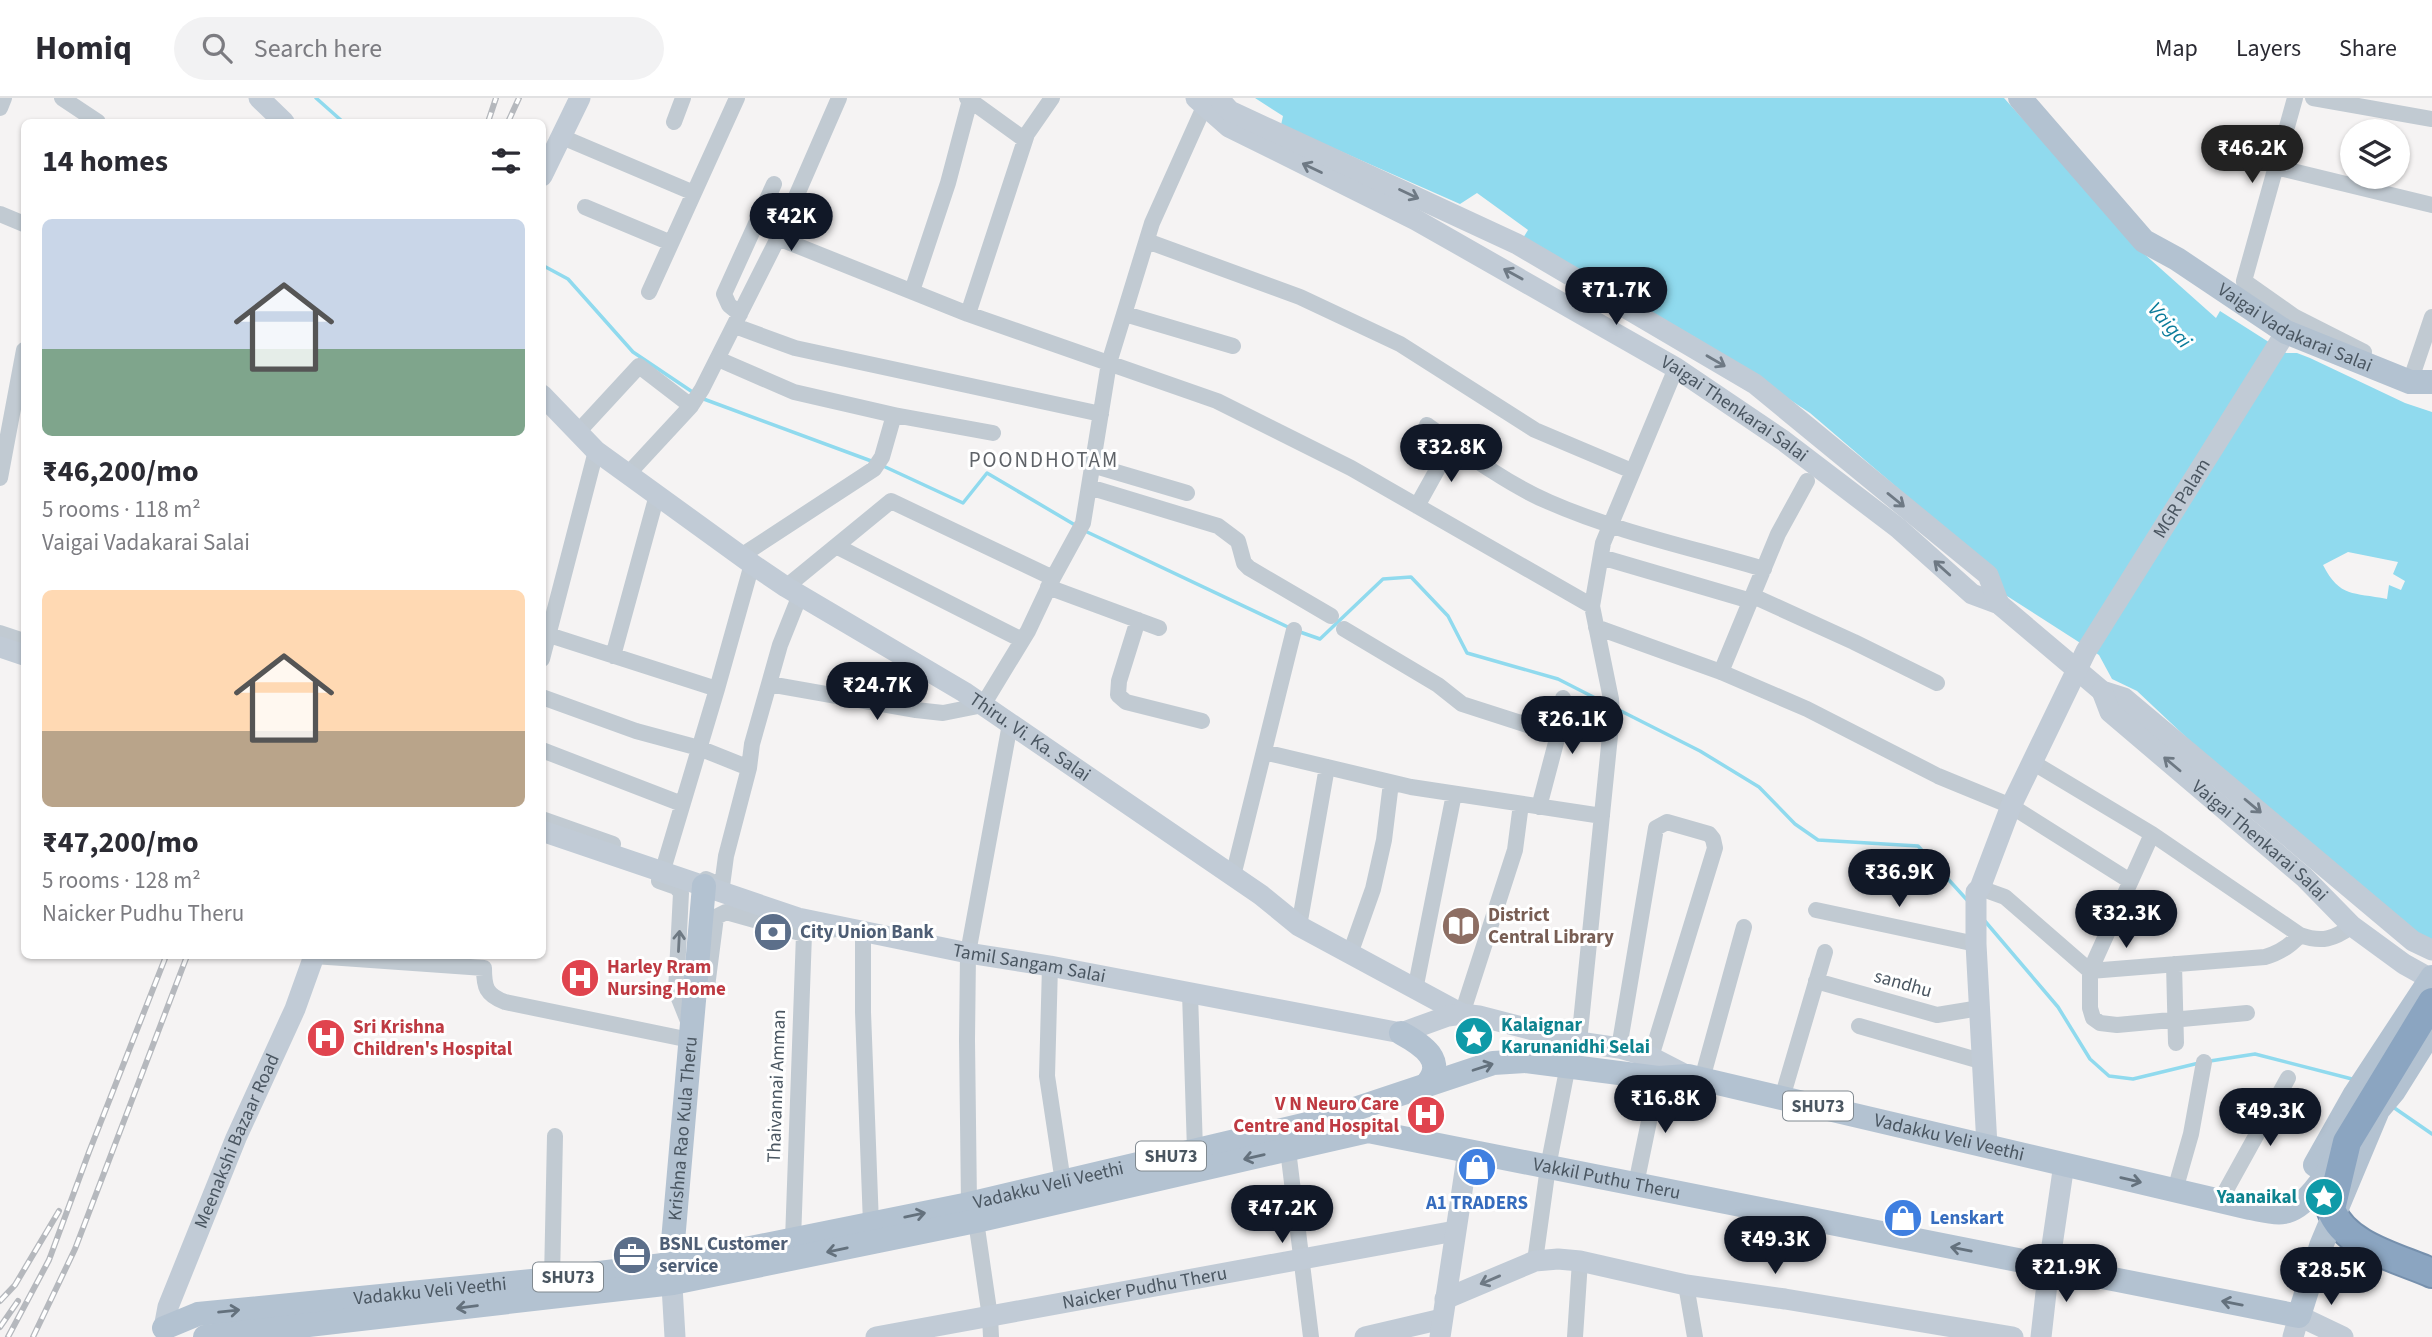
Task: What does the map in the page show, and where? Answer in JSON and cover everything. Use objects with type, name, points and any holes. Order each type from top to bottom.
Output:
[{"type":"highway","points":[[2432,984],[2347,1142],[2331,1209],[2334,1217],[2352,1238],[2432,1273]]},
{"type":"main road","name":"Vaigai Vadakarai Salai","points":[[2020,98],[2144,241],[2183,263],[2282,338],[2416,382]]},
{"type":"main road","name":"Vaigai Vadakarai Salai","points":[[2040,98],[2183,263]]},
{"type":"main road","name":"Krishna Rao Kula Theru","points":[[672,1274],[694,993],[713,886]]},
{"type":"main road","points":[[2305,1199],[2307,1181],[2372,1095],[2432,1030]]},
{"type":"main road","points":[[1401,1033],[1425,1047],[1431,1055],[1433,1078],[1425,1086]]},
{"type":"main road","name":"Vadakku Veli Veethi","points":[[162,1333],[198,1314],[552,1279],[672,1274],[793,1240],[871,1224],[972,1213],[1063,1182],[1316,1122],[1493,1063],[1526,1061],[1655,1067],[2250,1208],[2281,1213],[2292,1210],[2305,1199]]},
{"type":"main road","points":[[2296,1326],[2372,1095]]},
{"type":"main road","points":[[1368,1131],[1366,1115],[1371,1104]]},
{"type":"main road","name":"Vadakku Veli Veethi","points":[[162,1333],[206,1337],[672,1274],[1287,1150],[1368,1131]]},
{"type":"main road","name":"Vakkil Puthu Theru","points":[[1368,1131],[2049,1266],[2296,1326]]},
{"type":"main road","points":[[2305,1199],[2319,1186],[2347,1142]]},
{"type":"main road","points":[[2321,1246],[2335,1238],[2352,1238]]},
{"type":"street","points":[[0,108],[4,98]]},
{"type":"street","points":[[259,98],[281,119]]},
{"type":"street","points":[[546,168],[580,98]]},
{"type":"street","points":[[674,121],[682,98]]},
{"type":"street","points":[[649,292],[737,98]]},
{"type":"street","points":[[628,474],[691,406],[702,388],[778,238],[839,98]]},
{"type":"street","points":[[968,314],[1025,140],[1052,98]]},
{"type":"street","points":[[2295,98],[2244,281],[2295,317],[2416,382],[2432,317]]},
{"type":"street","points":[[2313,98],[2432,118]]},
{"type":"street","points":[[912,291],[948,183],[968,99],[1025,140]]},
{"type":"street","points":[[769,684],[930,711],[961,710],[983,705],[1022,640],[1080,529],[1110,363],[1152,223],[1206,101]]},
{"type":"street","name":"Vaigai Thenkarai Salai","points":[[1206,101],[1229,127],[1416,219],[1676,368],[1784,441],[1898,528],[1972,594],[1999,604],[2081,660],[2102,691],[2110,712],[2304,877],[2352,926],[2432,984]]},
{"type":"street","name":"Vaigai Thenkarai Salai","points":[[1206,101],[1517,244],[1755,384],[1988,575],[1999,604]]},
{"type":"street","points":[[72,106],[93,119]]},
{"type":"street","points":[[562,137],[694,193]]},
{"type":"street","points":[[2276,167],[2432,205]]},
{"type":"street","points":[[774,184],[724,294],[738,320],[795,348],[1101,414]]},
{"type":"street","points":[[585,207],[671,243]]},
{"type":"street","points":[[0,214],[21,224]]},
{"type":"street","points":[[778,238],[968,314],[1217,401],[1351,468],[1592,607]]},
{"type":"street","points":[[1147,241],[1300,297],[1400,344],[1535,430],[1632,471]]},
{"type":"street","points":[[1125,314],[1233,346]]},
{"type":"street","name":"MGR Palam","points":[[1987,1146],[1975,934],[1978,890],[2011,806],[2081,660],[2282,338]]},
{"type":"street","points":[[0,478],[8,389],[21,357]]},
{"type":"street","points":[[718,359],[794,392],[894,415],[993,433]]},
{"type":"street","points":[[578,432],[639,366],[691,406]]},
{"type":"street","points":[[1579,1042],[1612,716],[1592,607],[1603,543],[1676,368]]},
{"type":"street","name":"Thiru. Vi. Ka. Salai","points":[[546,399],[596,451],[746,560],[983,705],[1234,876],[1299,926],[1462,1014]]},
{"type":"street","points":[[665,863],[717,689],[746,560],[878,463],[894,415]]},
{"type":"street","points":[[1427,425],[1506,480],[1532,494],[1611,525],[1764,569]]},
{"type":"street","points":[[1417,506],[1452,443]]},
{"type":"street","points":[[546,645],[596,451]]},
{"type":"street","points":[[1092,465],[1187,493]]},
{"type":"street","points":[[1721,672],[1778,534],[1807,481]]},
{"type":"street","points":[[1089,486],[1218,526],[1238,541],[1244,563],[1249,568],[1331,616]]},
{"type":"street","points":[[613,656],[657,495]]},
{"type":"street","points":[[546,820],[665,863],[713,886],[726,856],[749,768],[752,744],[793,591],[836,546],[891,501],[1051,582],[1159,628]]},
{"type":"street","points":[[836,546],[1022,640]]},
{"type":"street","points":[[1601,556],[1752,599],[1854,642],[1937,683]]},
{"type":"street","points":[[1138,620],[1119,681],[1118,695],[1126,702],[1202,721]]},
{"type":"street","points":[[1596,626],[1721,672],[1807,709],[1938,776],[2011,806],[2130,881]]},
{"type":"street","points":[[1344,629],[1438,685],[1462,705],[1558,735]]},
{"type":"street","points":[[1234,876],[1294,630]]},
{"type":"street","points":[[0,633],[21,640]]},
{"type":"street","points":[[549,635],[717,689]]},
{"type":"street","points":[[0,647],[21,654]]},
{"type":"street","points":[[0,657],[21,665]]},
{"type":"street","name":"Vaigai Thenkarai Salai","points":[[2102,691],[2124,698],[2413,941],[2432,950]]},
{"type":"street","points":[[546,698],[636,731],[699,748],[749,768]]},
{"type":"street","points":[[1539,807],[1558,735],[1563,698]]},
{"type":"street","points":[[990,1327],[972,1213],[967,1041],[968,953],[1010,723]]},
{"type":"street","points":[[546,752],[682,804]]},
{"type":"street","points":[[1264,752],[1391,783],[1602,816]]},
{"type":"street","points":[[2032,762],[2152,834],[2300,935],[2321,941],[2328,940],[2352,926]]},
{"type":"street","points":[[1299,926],[1327,767]]},
{"type":"street","points":[[1350,954],[1376,877],[1391,783]]},
{"type":"street","points":[[1415,990],[1454,794]]},
{"type":"street","points":[[1462,1014],[1516,850],[1521,804]]},
{"type":"street","points":[[1619,1048],[1656,828],[1667,822],[1676,823],[1709,834],[1715,848],[1655,1067],[1636,1184]]},
{"type":"street","name":"Tamil Sangam Salai","points":[[546,832],[713,886],[801,926],[854,929],[968,953],[1051,966],[1401,1033]]},
{"type":"street","points":[[2152,834],[2090,971],[2090,1008],[2093,1018],[2100,1023],[2117,1025],[2247,1013]]},
{"type":"street","points":[[546,841],[676,887],[681,893],[676,991],[690,1034]]},
{"type":"street","points":[[1978,890],[2005,897],[2090,971],[2265,957],[2277,954],[2300,935]]},
{"type":"street","points":[[1816,910],[1975,934]]},
{"type":"street","points":[[690,1034],[706,993],[716,917],[726,912],[801,926]]},
{"type":"street","name":"Thaivannai Amman","points":[[793,1240],[801,926]]},
{"type":"street","points":[[1695,1078],[1744,927]]},
{"type":"street","points":[[854,929],[863,1012],[871,1224]]},
{"type":"street","points":[[1783,1098],[1825,952]]},
{"type":"street","name":"Meenakshi Bazaar Road","points":[[162,1333],[168,1307],[236,1138],[295,1009],[313,959]]},
{"type":"street","points":[[356,959],[484,968],[484,986],[488,994],[505,1002],[690,1034]]},
{"type":"street","points":[[2174,964],[2176,1043]]},
{"type":"street","points":[[1051,966],[1047,1076],[1063,1182]]},
{"type":"street","name":"sandhu","points":[[1816,981],[1937,1015],[1980,1007]]},
{"type":"street","points":[[1190,993],[1195,1150]]},
{"type":"street","points":[[1401,1033],[1448,1016],[1479,1016],[1579,1042],[1619,1048],[1655,1067]]},
{"type":"street","points":[[1859,1026],[1984,1062]]},
{"type":"street","points":[[2175,1191],[2191,1134],[2204,1062]]},
{"type":"street","points":[[1535,1261],[1548,1167],[1569,1065]]},
{"type":"street","points":[[2220,1201],[2288,1078]]},
{"type":"street","points":[[552,1279],[555,1136]]},
{"type":"street","points":[[1287,1150],[1311,1337]]},
{"type":"street","points":[[1443,1318],[1468,1151]]},
{"type":"street","points":[[2041,1337],[2064,1164]]},
{"type":"street","name":"Naicker Pudhu Theru","points":[[876,1337],[990,1327],[1303,1259],[1455,1231]]},
{"type":"street","points":[[1365,1337],[1443,1318],[1535,1261],[1558,1259],[1580,1261],[1686,1285],[2013,1337]]},
{"type":"street","points":[[1575,1337],[1580,1261]]},
{"type":"street","points":[[672,1274],[675,1337]]},
{"type":"street","points":[[1686,1285],[1695,1337]]},
{"type":"street","points":[[2296,1326],[2343,1337]]},
{"type":"water","name":"Vaigai","points":[[1255,98],[2004,98],[2142,252],[2216,318],[2220,311],[2286,353],[2297,353],[2310,358],[2405,403],[2432,412],[2432,944],[2238,786],[2137,691],[2112,679],[2099,655],[2007,596],[1949,532],[1810,413],[1698,339],[1523,238],[1528,230],[1477,193],[1460,204],[1281,125],[1283,116]],"holes":[[[2348,552],[2398,562],[2393,574],[2405,581],[2401,590],[2389,585],[2387,599],[2349,592],[2335,583],[2323,565]]]},
{"type":"waterway","points":[[316,98],[340,119]]},
{"type":"waterway","points":[[546,267],[568,279],[633,352],[694,393]]},
{"type":"waterway","points":[[701,398],[874,462]]},
{"type":"waterway","points":[[881,465],[963,503],[987,473],[1075,525]]},
{"type":"waterway","points":[[1085,531],[1290,628]]},
{"type":"waterway","points":[[1300,632],[1320,639],[1383,579],[1411,577],[1448,616],[1467,653],[1558,679],[1607,704]]},
{"type":"waterway","points":[[1617,709],[1700,751],[1759,787],[1795,824],[1818,840],[1918,846],[1968,901]]},
{"type":"waterway","points":[[1984,920],[2058,1007],[2090,1059],[2109,1076],[2133,1079],[2199,1063]]},
{"type":"waterway","points":[[2210,1061],[2255,1054],[2352,1079]]},
{"type":"waterway","points":[[2393,1107],[2432,1134]]},
{"type":"railway","points":[[489,119],[496,98]]},
{"type":"railway","points":[[509,119],[519,98]]},
{"type":"railway","points":[[8,1337],[49,1260],[165,959]]},
{"type":"railway","points":[[33,1337],[75,1249],[186,959]]},
{"type":"railway","points":[[0,1301],[15,1285],[59,1211]]},
{"type":"railway","points":[[0,1327],[18,1301]]},
{"type":"place","name":"District Central Library","points":[[1461,926]]},
{"type":"place","name":"City Union Bank","points":[[773,932]]},
{"type":"place","name":"Harley Rram Nursing Home","points":[[580,978]]},
{"type":"place","name":"Kalaignar Karunanidhi Selai","points":[[1474,1036]]},
{"type":"place","name":"Sri Krishna Children's Hospital","points":[[326,1038]]},
{"type":"place","name":"V N Neuro Care Centre and Hospital","points":[[1426,1115]]},
{"type":"place","name":"A1 TRADERS","points":[[1477,1167]]},
{"type":"place","name":"Yaanaikal","points":[[2324,1197]]},
{"type":"place","name":"Lenskart","points":[[1903,1218]]},
{"type":"place","name":"BSNL Customer service","points":[[632,1255]]},
{"type":"district","name":"POONDHOTAM","points":[[1044,460]]}]
